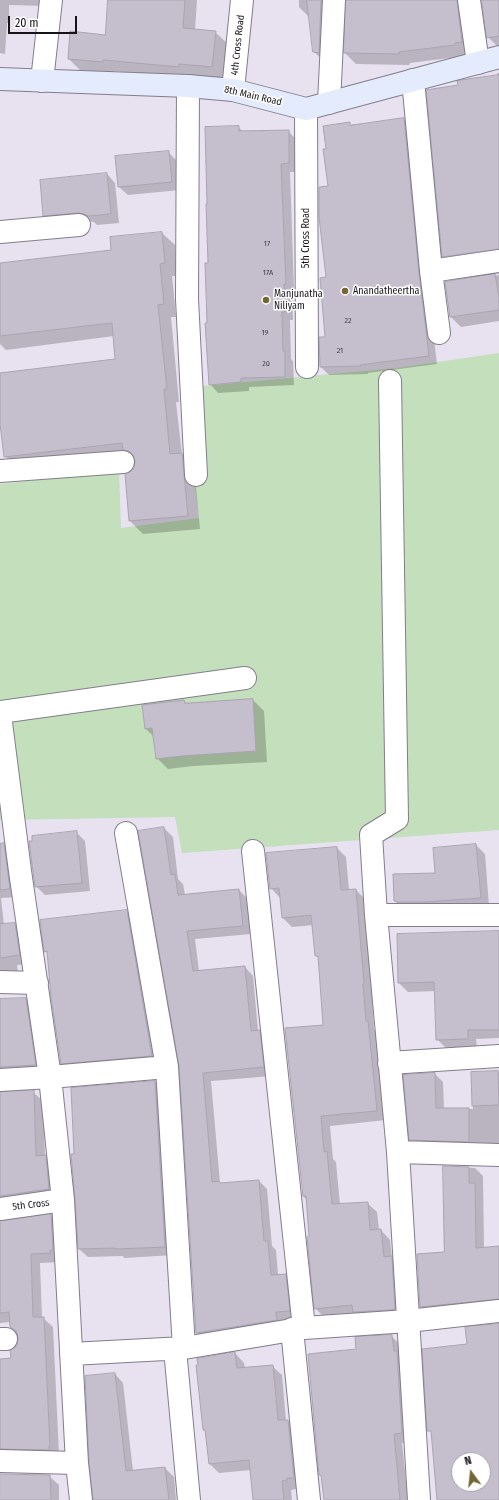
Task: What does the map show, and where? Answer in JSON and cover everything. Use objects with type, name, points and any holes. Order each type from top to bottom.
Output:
[{"type":"street","points":[[42,81],[52,0]]},
{"type":"street","name":"4th Cross Road","points":[[233,90],[242,0]]},
{"type":"street","points":[[329,102],[334,0]]},
{"type":"street","points":[[469,0],[478,63]]},
{"type":"street","points":[[306,109],[499,57]]},
{"type":"street","name":"8th Main Road","points":[[0,79],[188,86],[233,90],[306,109]]},
{"type":"street","points":[[412,80],[431,271],[439,332]]},
{"type":"street","points":[[188,86],[187,299],[196,475]]},
{"type":"street","name":"5th Cross Road","points":[[306,109],[307,367]]},
{"type":"street","points":[[0,232],[78,225]]},
{"type":"street","points":[[431,271],[499,261]]},
{"type":"street","points":[[390,381],[397,819],[371,835],[376,915],[398,1152],[419,1500]]},
{"type":"street","points":[[0,471],[123,462]]},
{"type":"street","points":[[0,712],[245,678]]},
{"type":"street","points":[[0,715],[7,825],[37,983],[50,1077],[63,1200],[76,1463],[81,1500]]},
{"type":"street","points":[[126,833],[168,1067],[180,1348],[189,1500]]},
{"type":"street","points":[[253,851],[298,1329],[309,1500]]},
{"type":"street","points":[[376,915],[499,915]]},
{"type":"street","points":[[0,982],[37,983]]},
{"type":"street","points":[[390,1063],[499,1056]]},
{"type":"street","points":[[0,1080],[168,1067]]},
{"type":"street","points":[[398,1152],[499,1154]]},
{"type":"street","name":"5th Cross","points":[[0,1209],[63,1200]]},
{"type":"street","points":[[71,1354],[180,1348],[298,1329],[408,1321],[499,1311]]},
{"type":"street","points":[[0,1462],[76,1463]]},
{"type":"green space","points":[[499,353],[499,830],[182,853],[175,817],[0,820],[0,484],[119,471],[121,528],[199,518],[181,388],[397,368]]},
{"type":"building","points":[[108,0],[185,0],[183,28],[216,31],[212,67],[179,64],[179,67],[103,60],[103,62],[68,59],[70,31],[105,35]]},
{"type":"building","points":[[307,0],[321,0],[319,53],[313,52]]},
{"type":"building","points":[[346,0],[457,0],[462,42],[455,43],[455,45],[399,52],[399,54],[344,53]]},
{"type":"building","points":[[482,0],[499,0],[499,36],[487,38]]},
{"type":"building","points":[[499,75],[499,249],[442,257],[426,90],[458,85],[457,81],[461,80]]},
{"type":"building","points":[[404,118],[419,273],[429,356],[360,365],[361,366],[320,367],[319,337],[325,337],[320,278],[326,277],[319,217],[319,187],[328,186],[323,149],[326,149],[323,126],[350,122],[350,125]]},
{"type":"building","points":[[239,126],[239,131],[289,130],[289,163],[281,164],[286,284],[284,284],[285,312],[282,312],[285,377],[241,378],[241,382],[209,385],[205,323],[207,323],[205,263],[208,263],[205,127]]},
{"type":"building","points":[[169,151],[172,182],[118,187],[115,156]]},
{"type":"building","points":[[107,173],[111,214],[88,216],[78,213],[43,216],[40,180]]},
{"type":"building","points":[[162,232],[165,263],[160,264],[164,304],[158,305],[167,389],[164,389],[170,454],[182,453],[188,516],[129,521],[125,474],[134,468],[135,461],[133,455],[129,451],[123,450],[122,443],[4,457],[0,424],[0,373],[115,359],[112,323],[0,336],[0,263],[111,250],[110,237]]},
{"type":"building","points":[[495,274],[499,297],[499,310],[450,317],[445,282]]},
{"type":"building","points":[[253,699],[256,751],[156,759],[152,728],[145,729],[142,705],[184,700],[185,703]]},
{"type":"building","points":[[164,827],[171,875],[175,874],[178,895],[239,889],[243,926],[187,931],[193,971],[245,966],[251,1031],[260,1030],[264,1067],[203,1073],[212,1182],[219,1181],[220,1183],[259,1180],[264,1241],[268,1241],[271,1275],[286,1274],[290,1311],[276,1312],[277,1320],[196,1333],[179,1066],[138,831]]},
{"type":"building","points":[[77,831],[82,883],[35,887],[29,841],[32,841],[32,836]]},
{"type":"building","points":[[4,843],[10,889],[0,890],[0,844]]},
{"type":"building","points":[[476,844],[481,898],[425,902],[394,901],[393,874],[435,873],[433,848]]},
{"type":"building","points":[[337,847],[341,890],[356,889],[366,1021],[368,1021],[377,1111],[321,1116],[324,1152],[327,1151],[332,1204],[368,1202],[370,1230],[381,1229],[384,1257],[392,1256],[395,1309],[390,1310],[353,1312],[352,1305],[314,1309],[307,1237],[309,1236],[306,1196],[303,1196],[285,1028],[323,1025],[318,956],[315,956],[311,915],[282,918],[279,888],[270,889],[266,853]]},
{"type":"building","points":[[127,910],[152,1056],[61,1064],[51,997],[47,951],[44,952],[40,920]]},
{"type":"building","points":[[15,923],[20,955],[0,958],[0,924]]},
{"type":"building","points":[[499,931],[499,1030],[468,1030],[468,1039],[436,1040],[434,982],[398,983],[397,934]]},
{"type":"building","points":[[26,998],[36,1065],[0,1067],[0,999]]},
{"type":"building","points":[[498,1071],[499,1105],[472,1106],[471,1072]]},
{"type":"building","points":[[435,1073],[436,1108],[469,1108],[469,1142],[409,1140],[403,1075]]},
{"type":"building","points":[[155,1081],[165,1247],[78,1249],[71,1154],[74,1154],[71,1088]]},
{"type":"building","points":[[34,1090],[36,1156],[46,1155],[49,1189],[0,1196],[0,1092]]},
{"type":"building","points":[[443,1166],[469,1167],[469,1183],[475,1183],[476,1248],[499,1246],[499,1299],[420,1307],[417,1254],[444,1252]]},
{"type":"building","points":[[51,1214],[53,1250],[50,1250],[51,1253],[31,1254],[33,1317],[44,1317],[50,1446],[49,1450],[0,1449],[0,1359],[11,1358],[10,1350],[17,1346],[18,1339],[17,1332],[10,1327],[9,1312],[0,1313],[0,1221]]},
{"type":"building","points":[[499,1324],[499,1500],[437,1500],[431,1431],[427,1431],[422,1349],[467,1344],[465,1327]]},
{"type":"building","points":[[392,1335],[394,1351],[397,1351],[402,1433],[394,1434],[400,1500],[324,1500],[321,1475],[319,1475],[308,1354],[356,1349],[355,1337]]},
{"type":"building","points":[[235,1352],[237,1368],[273,1365],[278,1420],[288,1420],[294,1478],[287,1478],[287,1480],[282,1481],[284,1500],[253,1500],[249,1460],[209,1464],[205,1430],[203,1430],[196,1365],[198,1365],[197,1359]]},
{"type":"building","points":[[115,1373],[126,1471],[165,1467],[169,1500],[93,1500],[89,1462],[85,1376]]},
{"type":"building","points":[[0,1474],[50,1475],[51,1500],[0,1500]]},
{"type":"place","name":"Anandatheertha","points":[[345,291]]},
{"type":"place","name":"Manjunatha Niliyam","points":[[266,300]]}]
